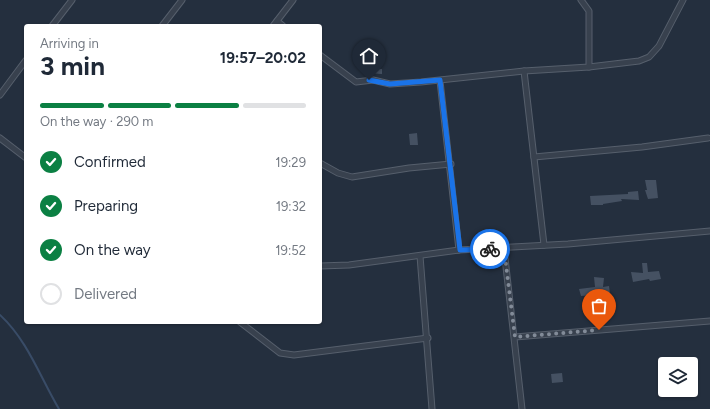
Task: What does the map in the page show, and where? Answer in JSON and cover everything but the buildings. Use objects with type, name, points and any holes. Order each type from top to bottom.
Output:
[{"type":"street","points":[[54,24],[72,0]]},
{"type":"street","points":[[164,24],[182,0]]},
{"type":"street","points":[[275,24],[293,0]]},
{"type":"street","points":[[581,0],[589,12],[589,68]]},
{"type":"street","points":[[322,56],[356,82],[373,80],[390,84],[524,71],[589,68],[639,61],[649,57],[659,46],[683,0]]},
{"type":"street","points":[[277,21],[281,24]]},
{"type":"street","points":[[0,95],[24,63]]},
{"type":"street","points":[[524,71],[544,245]]},
{"type":"street","points":[[440,80],[460,250]]},
{"type":"street","points":[[0,138],[24,156]]},
{"type":"street","points":[[534,157],[642,147],[708,138]]},
{"type":"street","points":[[322,163],[338,173],[352,177],[409,168],[451,164]]},
{"type":"street","points":[[322,266],[349,266],[460,250],[504,249],[710,231]]},
{"type":"street","points":[[504,249],[522,409]]},
{"type":"street","points":[[420,256],[428,338],[432,409]]},
{"type":"street","points":[[515,337],[710,321]]},
{"type":"street","points":[[243,324],[280,353],[294,355],[428,338]]},
{"type":"waterway","points":[[0,315],[10,325],[26,348],[59,409]]},
{"type":"way so far","points":[[490,249],[504,249],[515,337],[599,330]]},
{"type":"route","points":[[369,80],[390,84],[440,80],[460,250],[490,249]]}]
